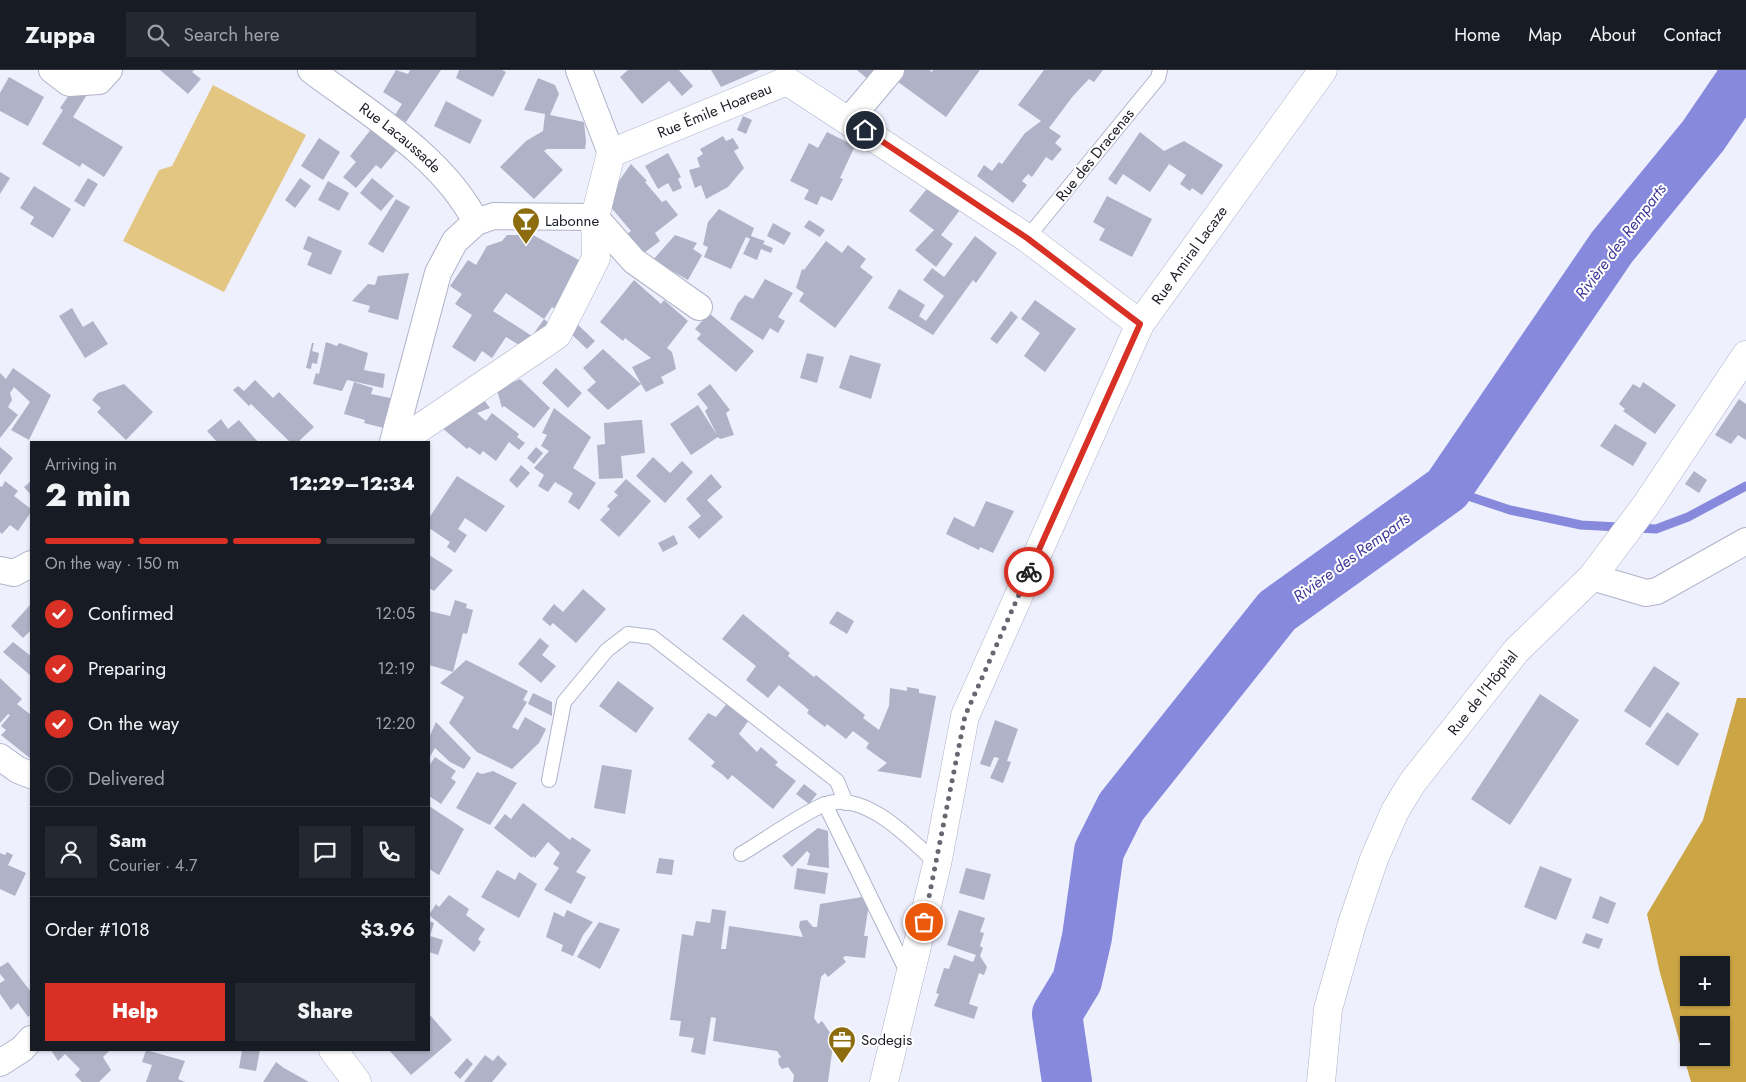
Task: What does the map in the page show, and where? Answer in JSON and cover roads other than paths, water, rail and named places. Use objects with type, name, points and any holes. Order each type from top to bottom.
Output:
[{"type":"street","points":[[52,70],[69,83],[99,81],[108,70]]},
{"type":"street","name":"Rue Lacaussade","points":[[311,70],[408,141],[449,184],[469,209],[476,222]]},
{"type":"street","points":[[400,441],[557,335],[596,258],[594,217],[611,153],[579,70]]},
{"type":"street","points":[[849,120],[891,70]]},
{"type":"street","name":"Rue Amiral Lacaze","points":[[884,1082],[937,864],[965,716],[1140,324],[1323,70]]},
{"type":"street","name":"Rue Émile Hoareau","points":[[611,153],[787,81],[1027,238],[1140,324]]},
{"type":"street","points":[[393,441],[438,273],[455,241],[476,222],[494,216],[594,217],[634,261],[699,308]]},
{"type":"street","name":"Rue de l'Hôpital","points":[[1321,1082],[1323,1047],[1331,1000],[1374,858],[1395,811],[1412,783],[1516,651],[1592,577],[1646,505],[1746,355]]},
{"type":"street","points":[[1592,577],[1646,593],[1657,591],[1746,541]]},
{"type":"street","points":[[0,570],[14,572],[30,564]]},
{"type":"street","points":[[0,757],[18,770],[30,774]]},
{"type":"street","points":[[0,1063],[22,1049],[30,1039]]},
{"type":"street","points":[[334,1051],[357,1082]]},
{"type":"lane","name":"Rue des Dracenas","points":[[1027,238],[1152,86],[1160,70]]},
{"type":"lane","points":[[549,780],[564,702],[607,650],[628,634],[652,637],[837,782],[846,803]]},
{"type":"lane","points":[[740,854],[825,804],[846,803],[868,808],[902,830],[937,864]]},
{"type":"lane","points":[[825,804],[910,979]]},
{"type":"waterway","name":"Rivière des Remparts","points":[[1067,1082],[1057,1014],[1077,981],[1087,937],[1099,851],[1121,807],[1277,611],[1447,489],[1612,247],[1703,136],[1746,73]]},
{"type":"waterway","points":[[1447,489],[1510,510],[1581,525],[1656,529],[1688,517],[1746,486]]},
{"type":"place","name":"Labonne","points":[[526,245]]},
{"type":"place","name":"Sodegis","points":[[842,1064]]}]
